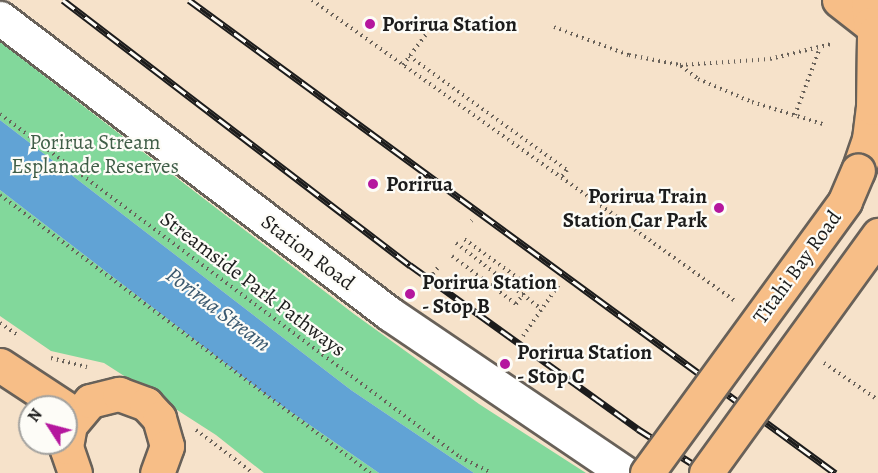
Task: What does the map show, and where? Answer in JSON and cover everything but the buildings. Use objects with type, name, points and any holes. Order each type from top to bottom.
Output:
[{"type":"main road","points":[[839,0],[873,24]]},
{"type":"main road","name":"Titahi Bay Road","points":[[647,473],[845,201],[869,139],[873,108],[873,24]]},
{"type":"main road","points":[[706,473],[878,235]]},
{"type":"main road","points":[[0,365],[46,395]]},
{"type":"main road","points":[[78,406],[108,395],[128,395],[146,404],[159,418],[166,436],[168,470]]},
{"type":"main road","points":[[69,455],[75,473]]},
{"type":"lane","name":"Station Road","points":[[0,18],[390,314],[625,473]]},
{"type":"path","points":[[312,0],[560,179],[743,307]]},
{"type":"path","points":[[554,27],[629,55],[680,65],[759,61],[820,50],[831,44]]},
{"type":"path","points":[[403,65],[427,33]]},
{"type":"path","points":[[795,115],[820,50]]},
{"type":"path","points":[[409,56],[567,170],[560,179]]},
{"type":"path","points":[[680,65],[698,79],[826,125]]},
{"type":"path","name":"Streamside Park Pathways","points":[[0,114],[460,457],[491,473]]},
{"type":"path","points":[[0,195],[370,473]]},
{"type":"path","points":[[452,256],[516,304],[529,286],[464,238]]},
{"type":"path","points":[[456,243],[542,309]]},
{"type":"path","points":[[433,274],[439,266]]},
{"type":"path","points":[[523,336],[560,283]]},
{"type":"path","points":[[820,360],[878,400]]},
{"type":"green space","name":"Porirua Stream Esplanade Reserves","points":[[0,42],[354,314],[479,404],[586,473],[474,473],[351,390],[0,120]]},
{"type":"green space","name":"Porirua Stream Esplanade Reserves","points":[[0,190],[265,394],[379,473],[264,473],[216,435],[104,363],[51,351],[0,316]]},
{"type":"water","name":"Porirua Stream","points":[[0,120],[351,390],[474,473],[379,473],[265,394],[0,190]]},
{"type":"railway","points":[[63,0],[410,265],[638,429],[707,473]]},
{"type":"railway","points":[[189,0],[835,473]]},
{"type":"place","name":"Porirua Station","points":[[370,24]]},
{"type":"place","name":"Porirua","points":[[373,184]]},
{"type":"place","name":"Porirua Train Station Car Park","points":[[719,208]]},
{"type":"place","name":"Porirua Station - Stop B","points":[[410,294]]},
{"type":"place","name":"Porirua Station - Stop C","points":[[505,364]]}]
